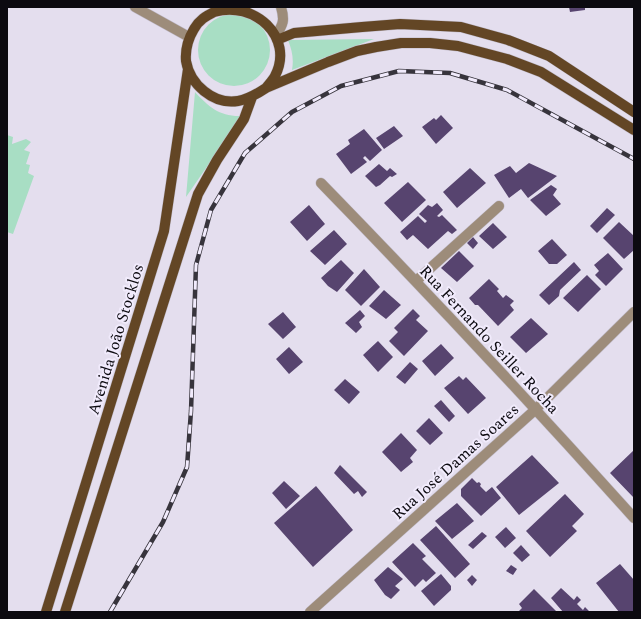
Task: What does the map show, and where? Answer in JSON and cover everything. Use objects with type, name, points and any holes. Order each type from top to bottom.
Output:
[{"type":"main road","name":"Avenida João Stocklos","points":[[266,88],[275,76],[280,61],[280,46],[274,32],[265,20],[253,11],[238,7],[223,8],[205,16],[197,24],[189,37],[185,53],[188,69],[195,83],[206,93],[221,100],[237,101],[252,97],[266,88],[357,51],[376,46],[401,43],[430,43],[458,46],[507,59],[541,72],[634,130]]},
{"type":"main road","points":[[277,38],[294,33],[400,24],[461,27],[508,40],[549,56],[634,112]]},
{"type":"main road","name":"Avenida João Stocklos","points":[[46,612],[164,231],[188,69]]},
{"type":"main road","points":[[65,612],[198,194],[217,160],[244,119],[252,97]]},
{"type":"street","points":[[135,7],[189,37]]},
{"type":"street","points":[[205,16],[217,7]]},
{"type":"street","points":[[277,38],[284,18],[281,7]]},
{"type":"street","name":"Rua Fernando Seiller Rocha","points":[[321,183],[416,281],[536,409],[634,518]]},
{"type":"street","points":[[416,281],[499,206]]},
{"type":"street","name":"Rua José Damas Soares","points":[[310,612],[536,409],[634,312]]},
{"type":"green space","points":[[227,14],[241,14],[248,16],[260,24],[268,36],[270,50],[268,64],[260,76],[248,84],[241,86],[227,86],[220,84],[208,76],[200,64],[198,57],[198,43],[200,36],[208,24],[220,16]]},
{"type":"green space","points":[[374,39],[292,70],[293,62],[291,47],[288,40]]},
{"type":"green space","points":[[195,92],[205,102],[221,113],[242,116],[186,197]]},
{"type":"green space","points":[[7,135],[13,137],[12,144],[26,139],[31,142],[24,150],[30,152],[26,164],[30,165],[28,173],[34,176],[13,234],[7,232]]},
{"type":"building","points":[[569,7],[585,7],[585,10],[570,12]]},
{"type":"building","points":[[441,115],[453,128],[436,144],[422,127],[434,118],[436,120]]},
{"type":"building","points":[[394,126],[403,136],[384,149],[376,138]]},
{"type":"building","points":[[364,129],[382,150],[370,161],[365,156],[363,158],[367,162],[351,174],[336,154],[350,144],[348,140]]},
{"type":"building","points":[[529,163],[557,176],[528,198],[521,189],[509,198],[494,175],[510,166],[516,173]]},
{"type":"building","points":[[379,164],[387,171],[390,168],[397,174],[392,177],[390,176],[376,187],[365,176]]},
{"type":"building","points":[[470,168],[486,183],[457,208],[443,192]]},
{"type":"building","points":[[408,182],[426,200],[402,222],[384,203]]},
{"type":"building","points":[[551,185],[557,189],[553,195],[561,204],[546,216],[530,200]]},
{"type":"building","points":[[437,203],[443,210],[437,216],[439,217],[442,215],[457,230],[452,234],[448,231],[428,249],[413,235],[407,240],[400,232],[418,216],[425,223],[427,221],[419,214],[428,205],[432,207]]},
{"type":"building","points":[[309,205],[325,224],[307,241],[290,222]]},
{"type":"building","points":[[607,208],[615,215],[597,233],[590,226]]},
{"type":"building","points":[[619,222],[634,236],[634,250],[624,259],[603,238]]},
{"type":"building","points":[[493,223],[507,237],[493,249],[479,236]]},
{"type":"building","points":[[334,230],[347,244],[325,265],[310,251]]},
{"type":"building","points":[[473,237],[478,243],[473,249],[467,243]]},
{"type":"building","points":[[552,239],[567,255],[557,264],[549,264],[538,251]]},
{"type":"building","points":[[459,251],[474,266],[457,282],[441,268]]},
{"type":"building","points":[[608,253],[623,269],[606,286],[595,275],[599,271],[594,265]]},
{"type":"building","points":[[341,260],[354,273],[337,292],[328,286],[321,278]]},
{"type":"building","points":[[574,262],[581,270],[560,290],[559,296],[549,305],[539,295]]},
{"type":"building","points":[[364,269],[380,287],[361,306],[345,290]]},
{"type":"building","points":[[587,275],[601,289],[578,312],[563,298]]},
{"type":"building","points":[[489,279],[499,289],[497,291],[503,298],[506,295],[514,301],[510,305],[514,310],[498,326],[478,305],[475,305],[469,298]]},
{"type":"building","points":[[384,290],[401,305],[386,319],[369,306]]},
{"type":"building","points":[[413,309],[420,316],[416,320],[428,331],[404,356],[389,341],[398,332],[394,328]]},
{"type":"building","points":[[360,310],[365,316],[359,322],[362,327],[356,333],[345,323]]},
{"type":"building","points":[[283,312],[296,327],[283,339],[268,324]]},
{"type":"building","points":[[531,318],[548,334],[526,353],[510,337]]},
{"type":"building","points":[[378,341],[393,357],[378,372],[363,355]]},
{"type":"building","points":[[441,344],[454,358],[435,376],[422,361]]},
{"type":"building","points":[[289,347],[303,362],[289,374],[276,359]]},
{"type":"building","points":[[410,362],[418,369],[405,384],[396,377]]},
{"type":"building","points":[[459,376],[463,380],[466,377],[486,398],[468,414],[444,388]]},
{"type":"building","points":[[345,379],[360,392],[349,404],[334,390]]},
{"type":"building","points":[[441,400],[455,416],[449,422],[434,406]]},
{"type":"building","points":[[429,418],[443,433],[430,445],[416,431]]},
{"type":"building","points":[[401,433],[417,450],[410,458],[413,462],[401,472],[382,452]]},
{"type":"building","points":[[634,450],[634,498],[610,473]]},
{"type":"building","points":[[532,455],[559,483],[519,515],[496,487]]},
{"type":"building","points":[[340,465],[367,492],[362,497],[358,491],[354,494],[334,473]]},
{"type":"building","points":[[472,478],[477,483],[479,482],[481,484],[480,486],[486,492],[492,487],[501,498],[481,516],[461,496],[461,489]]},
{"type":"building","points":[[284,481],[300,496],[286,509],[272,493]]},
{"type":"building","points":[[316,486],[353,530],[313,567],[274,523]]},
{"type":"building","points":[[565,494],[584,514],[572,526],[577,531],[550,557],[526,531]]},
{"type":"building","points":[[457,503],[474,521],[452,539],[435,521]]},
{"type":"building","points":[[436,526],[470,564],[455,578],[420,540]]},
{"type":"building","points":[[506,527],[516,538],[505,548],[495,537]]},
{"type":"building","points":[[482,532],[487,536],[473,549],[468,545]]},
{"type":"building","points":[[413,543],[426,556],[422,559],[436,573],[426,582],[423,579],[415,587],[392,562]]},
{"type":"building","points":[[521,545],[530,555],[522,562],[513,553]]},
{"type":"building","points":[[620,564],[634,580],[634,612],[619,612],[596,583]]},
{"type":"building","points":[[511,565],[517,569],[513,575],[506,571]]},
{"type":"building","points":[[388,567],[403,579],[395,586],[400,590],[391,599],[385,595],[374,580]]},
{"type":"building","points":[[441,574],[451,586],[451,590],[434,606],[421,591]]},
{"type":"building","points":[[472,575],[477,580],[472,586],[467,580]]},
{"type":"building","points":[[561,588],[574,600],[577,596],[581,600],[577,604],[583,610],[585,607],[590,612],[563,612],[551,598]]},
{"type":"building","points":[[534,589],[557,612],[518,612],[522,608],[519,604]]},
{"type":"railway","points":[[110,612],[163,522],[187,467],[191,411],[196,265],[211,210],[245,153],[292,112],[341,86],[399,71],[450,73],[507,90],[634,159]]}]
